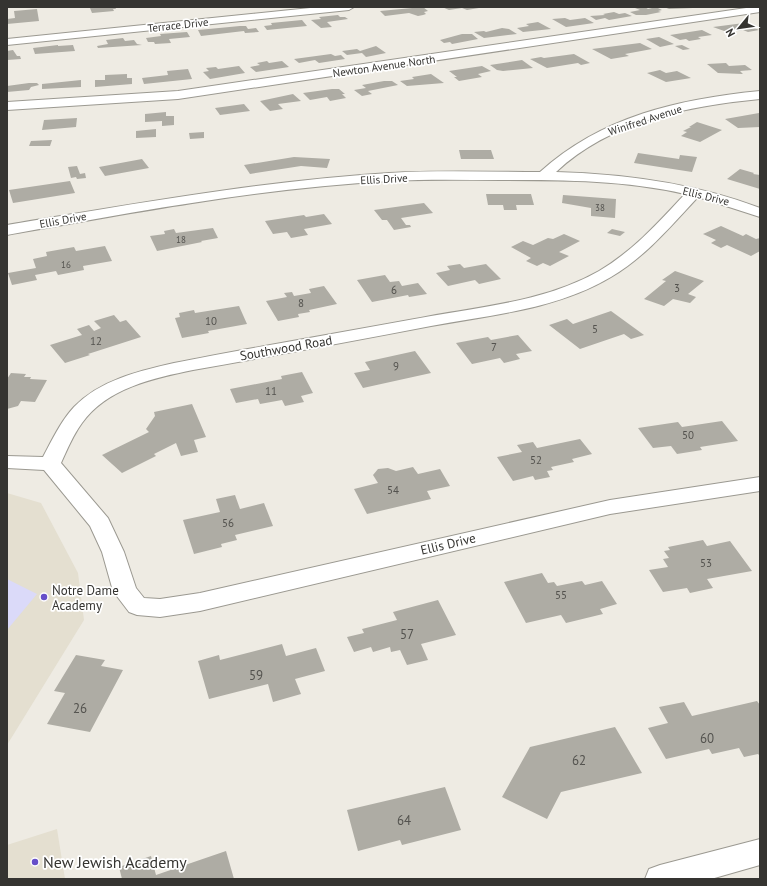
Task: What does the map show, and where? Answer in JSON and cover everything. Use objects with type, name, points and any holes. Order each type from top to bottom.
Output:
[{"type":"street","name":"Terrace Drive","points":[[7,37],[297,7]]},
{"type":"street","name":"Terrace Drive","points":[[7,42],[348,7]]},
{"type":"street","name":"Newton Avenue North","points":[[7,106],[178,95],[387,66],[760,9]]},
{"type":"street","name":"Winifred Avenue","points":[[544,176],[553,166],[574,150],[599,136],[629,123],[662,112],[694,104],[728,98],[760,95]]},
{"type":"street","name":"Ellis Drive","points":[[7,230],[200,197],[309,184],[391,177],[544,176],[624,180],[664,186],[694,193],[739,205],[760,213]]},
{"type":"street","name":"Southwood Road","points":[[50,464],[74,420],[86,407],[101,395],[118,385],[174,368],[466,315],[549,296],[579,286],[605,274],[657,234],[694,193]]},
{"type":"street","points":[[7,462],[50,464]]},
{"type":"street","name":"Ellis Drive","points":[[50,464],[100,523],[113,552],[125,591],[137,606],[160,608],[200,602],[610,507],[760,484]]},
{"type":"street","points":[[660,879],[760,852]]},
{"type":"shaded area","name":"Notre Dame Academy","points":[[7,493],[41,503],[78,573],[84,620],[7,745]]},
{"type":"shaded area","points":[[7,579],[37,594],[7,630]]},
{"type":"shaded area","name":"New Jewish Academy","points":[[57,829],[65,879],[7,879],[7,845]]},
{"type":"building","points":[[115,7],[116,9],[113,9],[114,11],[92,13],[90,8]]},
{"type":"building","points":[[423,7],[428,11],[424,12],[426,14],[418,16],[409,13],[385,16],[380,11]]},
{"type":"building","points":[[442,7],[479,7],[479,8],[449,10]]},
{"type":"building","points":[[645,7],[648,9],[656,7],[662,10],[658,11],[661,12],[646,15],[636,15],[630,12],[640,10],[635,8]]},
{"type":"building","points":[[664,7],[693,7],[693,8],[669,9]]},
{"type":"building","points":[[37,9],[39,21],[7,24],[7,19],[15,18],[14,11]]},
{"type":"building","points":[[614,12],[619,14],[625,13],[632,16],[609,20],[605,18],[596,20],[590,16],[605,15],[603,14]]},
{"type":"building","points":[[338,15],[348,19],[327,22],[332,27],[321,28],[311,20],[321,19],[319,17]]},
{"type":"building","points":[[565,18],[570,20],[585,18],[594,23],[566,27],[552,19]]},
{"type":"building","points":[[302,20],[307,26],[267,30],[264,26],[272,25],[271,23]]},
{"type":"building","points":[[538,22],[551,29],[523,32],[517,28],[529,26],[526,24]]},
{"type":"building","points":[[744,23],[759,30],[748,32],[743,30],[736,31],[732,29],[729,30],[732,32],[727,32],[713,27]]},
{"type":"building","points":[[246,26],[248,29],[256,28],[259,32],[245,33],[244,31],[201,36],[198,30]]},
{"type":"building","points":[[502,28],[509,29],[517,34],[484,38],[474,32],[486,32]]},
{"type":"building","points":[[702,30],[712,35],[698,37],[701,39],[689,41],[686,39],[680,40],[670,35]]},
{"type":"building","points":[[187,32],[190,37],[169,39],[171,43],[155,44],[154,42],[148,42],[146,38],[161,36],[160,34]]},
{"type":"building","points":[[462,34],[472,34],[478,39],[452,44],[450,42],[444,43],[440,40]]},
{"type":"building","points":[[659,37],[674,44],[660,47],[646,39]]},
{"type":"building","points":[[123,38],[125,41],[134,40],[137,44],[142,45],[98,48],[97,46],[108,44],[106,40]]},
{"type":"building","points":[[640,43],[652,49],[625,54],[629,56],[611,59],[592,49]]},
{"type":"building","points":[[73,45],[75,51],[35,54],[33,48]]},
{"type":"building","points":[[682,45],[690,49],[683,50],[675,46]]},
{"type":"building","points":[[376,46],[386,53],[366,57],[362,53],[347,55],[342,51],[357,49],[360,51]]},
{"type":"building","points":[[13,50],[17,56],[20,56],[21,59],[7,60],[7,51]]},
{"type":"building","points":[[331,54],[335,56],[341,55],[345,59],[319,63],[315,60],[299,63],[294,59]]},
{"type":"building","points":[[574,54],[590,63],[581,65],[578,63],[547,68],[530,59],[541,57],[544,58]]},
{"type":"building","points":[[522,60],[533,68],[503,71],[497,70],[490,65]]},
{"type":"building","points":[[267,61],[269,63],[282,61],[289,67],[256,72],[250,67],[260,65],[257,63]]},
{"type":"building","points":[[726,63],[729,66],[745,65],[752,70],[740,71],[743,74],[718,73],[707,64]]},
{"type":"building","points":[[239,66],[245,73],[210,79],[203,72],[209,71],[206,68],[216,67],[218,69]]},
{"type":"building","points":[[482,66],[491,71],[478,74],[482,77],[459,81],[454,77],[457,77],[449,71]]},
{"type":"building","points":[[188,69],[192,79],[144,84],[142,78],[168,75],[167,71]]},
{"type":"building","points":[[660,70],[666,73],[677,71],[691,78],[666,82],[647,73]]},
{"type":"building","points":[[127,74],[127,78],[132,78],[132,84],[95,87],[95,80],[105,80],[105,75]]},
{"type":"building","points":[[431,74],[444,83],[407,86],[400,81],[414,79],[412,77]]},
{"type":"building","points":[[81,80],[81,87],[42,89],[42,84]]},
{"type":"building","points":[[392,81],[398,85],[368,91],[372,94],[362,96],[354,90],[366,88],[362,85]]},
{"type":"building","points":[[37,83],[39,85],[31,87],[29,90],[7,92],[7,86]]},
{"type":"building","points":[[339,89],[345,94],[342,94],[346,98],[330,101],[327,97],[310,100],[303,93]]},
{"type":"building","points":[[293,94],[301,101],[278,104],[283,109],[270,111],[260,101]]},
{"type":"building","points":[[244,104],[250,111],[220,115],[215,108]]},
{"type":"building","points":[[166,112],[166,116],[174,116],[174,125],[162,126],[162,121],[145,122],[145,114]]},
{"type":"building","points":[[759,113],[760,127],[738,128],[725,119]]},
{"type":"building","points":[[77,118],[76,127],[42,130],[44,120]]},
{"type":"building","points":[[697,122],[722,130],[700,142],[681,136],[687,132],[683,131]]},
{"type":"building","points":[[156,129],[156,137],[136,138],[136,131]]},
{"type":"building","points":[[204,132],[204,138],[190,139],[189,133]]},
{"type":"building","points":[[52,140],[50,146],[29,146],[31,141]]},
{"type":"building","points":[[459,150],[491,150],[494,159],[461,159]]},
{"type":"building","points":[[638,153],[679,159],[680,155],[697,157],[692,172],[634,163]]},
{"type":"building","points":[[294,157],[330,159],[327,168],[301,166],[250,174],[244,165]]},
{"type":"building","points":[[142,159],[149,168],[105,176],[99,167]]},
{"type":"building","points":[[77,166],[80,174],[85,173],[86,178],[71,178],[68,167]]},
{"type":"building","points":[[740,169],[760,175],[760,189],[727,179]]},
{"type":"building","points":[[70,181],[75,193],[13,203],[9,190]]},
{"type":"building","points":[[486,194],[531,194],[534,205],[516,205],[517,210],[504,210],[503,205],[488,205]]},
{"type":"building","points":[[563,195],[616,199],[615,218],[591,216],[591,208],[562,203]]},
{"type":"building","points":[[424,203],[433,213],[401,218],[406,225],[410,225],[411,227],[394,230],[387,220],[382,220],[374,210]]},
{"type":"building","points":[[324,214],[332,224],[304,229],[308,235],[291,238],[287,232],[273,234],[265,221],[304,215],[306,217]]},
{"type":"building","points":[[721,226],[743,236],[746,234],[756,239],[760,238],[760,251],[751,256],[727,245],[721,248],[711,243],[716,240],[703,234]]},
{"type":"building","points":[[213,228],[218,238],[157,251],[150,236],[165,234],[164,231],[174,229],[176,233]]},
{"type":"building","points":[[612,229],[625,232],[620,236],[607,233]]},
{"type":"building","points":[[564,234],[580,241],[559,252],[569,256],[550,266],[543,263],[537,266],[526,261],[531,258],[511,247],[523,241],[533,245],[548,238],[553,239]]},
{"type":"building","points":[[105,246],[112,261],[83,266],[84,270],[58,275],[56,271],[35,275],[37,280],[12,285],[8,273],[36,268],[33,259],[47,256],[46,252],[74,247],[76,251]]},
{"type":"building","points":[[460,264],[464,268],[486,264],[501,279],[479,284],[475,280],[448,286],[436,273],[450,270],[447,266]]},
{"type":"building","points":[[675,271],[704,281],[688,294],[696,297],[690,303],[673,299],[664,306],[644,299],[666,281],[662,280]]},
{"type":"building","points":[[385,275],[390,282],[399,281],[402,286],[418,283],[427,294],[409,297],[408,295],[372,302],[357,280]]},
{"type":"building","points":[[324,286],[337,304],[309,310],[310,312],[298,314],[299,317],[278,321],[266,301],[287,297],[284,293],[292,292],[294,296],[311,293],[309,289]]},
{"type":"building","points":[[239,306],[247,324],[208,331],[209,333],[182,338],[175,318],[180,317],[179,313],[194,310],[195,313]]},
{"type":"building","points":[[611,311],[644,335],[631,339],[624,334],[580,349],[549,325],[567,319],[573,324]]},
{"type":"building","points":[[114,315],[120,322],[126,320],[141,337],[65,363],[50,345],[82,335],[77,329],[89,325],[94,331],[101,328],[94,321]]},
{"type":"building","points":[[518,335],[532,351],[516,354],[520,359],[504,363],[500,358],[472,364],[456,343],[488,337],[491,340]]},
{"type":"building","points":[[415,351],[431,373],[363,388],[354,373],[370,370],[365,362]]},
{"type":"building","points":[[302,372],[313,393],[301,396],[304,402],[285,406],[282,400],[260,404],[258,399],[236,403],[230,389],[282,379],[281,376]]},
{"type":"building","points":[[11,373],[26,374],[24,377],[31,377],[30,379],[47,380],[35,402],[21,401],[18,406],[7,409],[7,379]]},
{"type":"building","points":[[192,404],[206,437],[194,440],[198,452],[181,456],[176,443],[154,454],[156,456],[122,473],[102,455],[149,432],[146,429],[155,416],[154,412]]},
{"type":"building","points":[[722,421],[738,441],[700,447],[702,450],[677,454],[671,446],[653,448],[638,428],[678,422],[682,427]]},
{"type":"building","points":[[580,439],[592,454],[572,459],[574,462],[551,467],[553,470],[547,471],[550,477],[535,480],[533,476],[513,481],[497,457],[522,452],[517,445],[533,442],[537,448]]},
{"type":"building","points":[[413,467],[418,474],[440,469],[450,486],[427,491],[431,499],[367,514],[354,489],[378,483],[373,475],[378,469],[388,468],[396,471]]},
{"type":"building","points":[[235,495],[240,509],[264,503],[273,526],[235,535],[237,540],[221,544],[222,547],[194,554],[183,520],[220,512],[216,499]]},
{"type":"building","points":[[703,540],[707,546],[730,541],[752,571],[707,579],[713,588],[690,593],[687,588],[663,592],[649,570],[668,567],[663,559],[669,558],[664,551],[670,550],[668,547]]},
{"type":"building","points":[[542,573],[548,583],[554,582],[557,586],[582,581],[585,585],[602,581],[617,604],[600,609],[603,614],[566,623],[561,615],[526,623],[504,582]]},
{"type":"building","points":[[438,600],[456,635],[421,644],[428,660],[407,665],[400,650],[391,652],[390,647],[373,652],[371,647],[354,652],[347,637],[364,633],[362,629],[397,620],[393,612]]},
{"type":"building","points":[[282,644],[286,656],[316,648],[325,671],[295,679],[301,694],[273,702],[268,684],[209,699],[198,661],[219,655],[220,660]]},
{"type":"building","points":[[76,655],[105,660],[101,666],[123,670],[90,732],[47,724],[65,693],[54,691]]},
{"type":"building","points":[[757,701],[760,705],[760,756],[758,754],[744,757],[739,748],[712,754],[709,749],[666,759],[648,728],[668,723],[659,707],[684,702],[692,716]]},
{"type":"building","points":[[615,727],[642,773],[561,792],[547,819],[502,797],[530,747]]},
{"type":"building","points":[[445,787],[461,830],[402,845],[400,840],[358,851],[347,810]]},
{"type":"building","points":[[226,851],[234,879],[122,879],[119,867],[151,856],[156,875]]},
{"type":"place","name":"Notre Dame Academy","points":[[44,597]]},
{"type":"place","name":"New Jewish Academy","points":[[35,862]]}]
